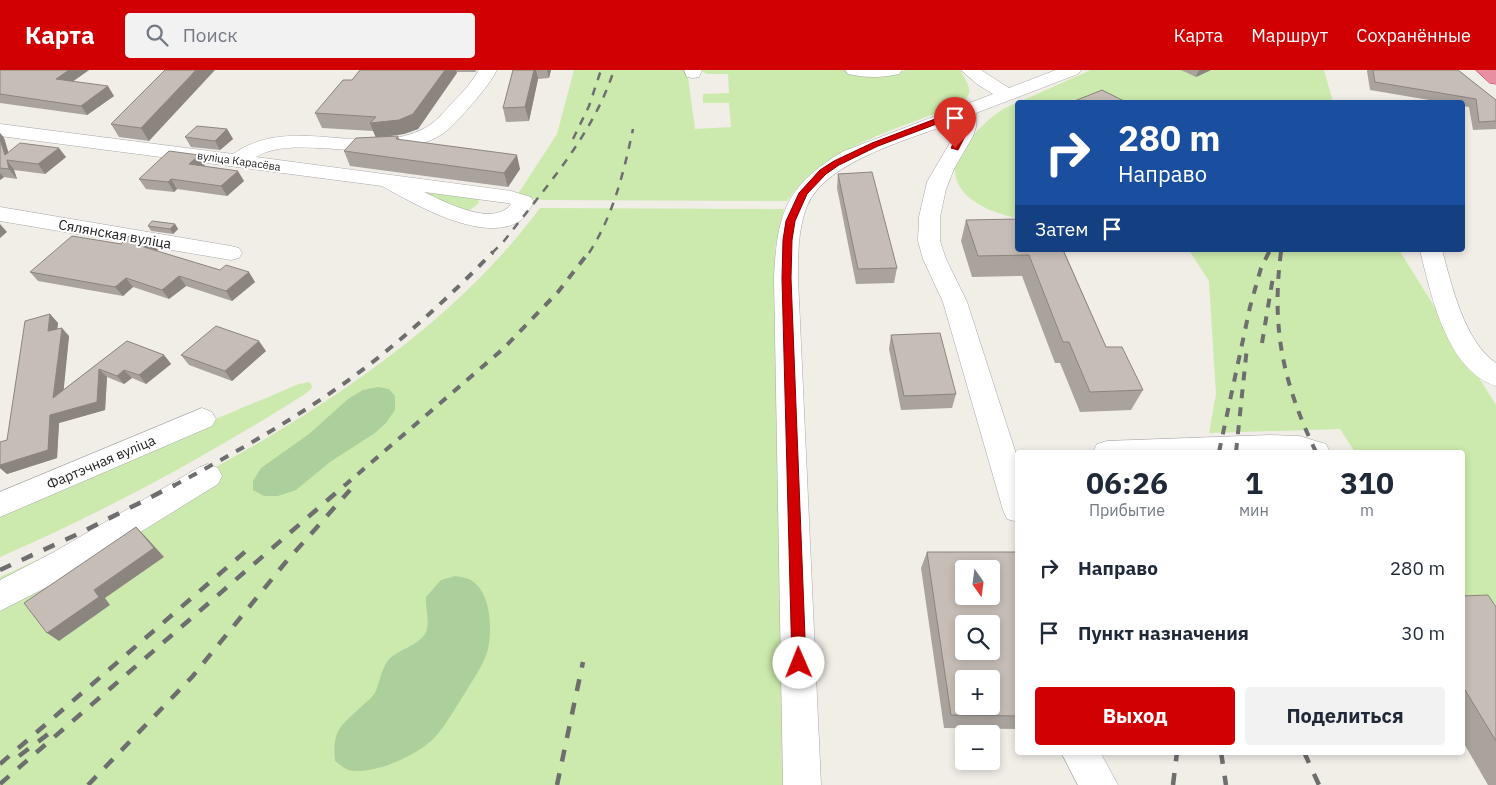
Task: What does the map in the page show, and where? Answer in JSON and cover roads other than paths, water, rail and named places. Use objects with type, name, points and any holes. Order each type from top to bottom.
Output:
[{"type":"highway","points":[[1485,70],[1496,79]]},
{"type":"street","points":[[236,161],[251,149],[278,142],[386,144],[419,138],[440,126],[477,87],[488,70]]},
{"type":"street","points":[[854,70],[876,72],[893,70]]},
{"type":"street","points":[[970,70],[990,85],[1008,95]]},
{"type":"street","points":[[802,785],[786,278],[787,240],[790,221],[796,206],[808,187],[823,172],[836,163],[875,145],[1072,70]]},
{"type":"street","points":[[966,110],[968,118],[963,134],[940,176],[928,234],[934,258],[954,301],[1010,457],[1015,490]]},
{"type":"street","name":"вуліца Карасёва","points":[[0,130],[512,197],[523,202],[516,213],[507,219],[496,221],[478,220],[454,213],[388,181]]},
{"type":"street","name":"Сялянская вуліца","points":[[0,214],[230,253]]},
{"type":"street","points":[[1431,252],[1438,279],[1460,335],[1472,358],[1496,376]]},
{"type":"street","name":"Фартэчная вуліца","points":[[0,506],[202,420]]},
{"type":"street","points":[[1161,450],[1270,446],[1299,447],[1309,450]]},
{"type":"street","points":[[0,596],[94,545],[208,476]]},
{"type":"street","points":[[1081,755],[1099,785]]},
{"type":"railway","points":[[573,139],[589,106],[601,70]]},
{"type":"railway","points":[[173,486],[279,426],[355,376],[394,345],[452,293],[504,241],[566,160],[594,117],[614,70]]},
{"type":"railway","points":[[589,253],[605,224],[617,193],[633,129]]},
{"type":"railway","points":[[344,486],[503,349],[558,292],[589,252]]},
{"type":"railway","points":[[1219,450],[1250,307],[1261,268],[1269,252]]},
{"type":"railway","points":[[1281,252],[1278,306],[1282,355],[1295,402],[1315,450]]},
{"type":"railway","points":[[1262,343],[1273,277]]},
{"type":"railway","points":[[1236,450],[1247,347]]},
{"type":"railway","points":[[0,570],[78,534],[175,485]]},
{"type":"railway","points":[[0,784],[345,485]]},
{"type":"railway","points":[[88,785],[192,677],[285,563],[350,490]]},
{"type":"railway","points":[[0,764],[254,544]]},
{"type":"railway","points":[[557,785],[583,662]]},
{"type":"railway","points":[[19,756],[51,732]]},
{"type":"railway","points":[[1173,785],[1177,755]]},
{"type":"railway","points":[[1221,755],[1226,785]]},
{"type":"railway","points":[[1305,755],[1319,785]]}]
